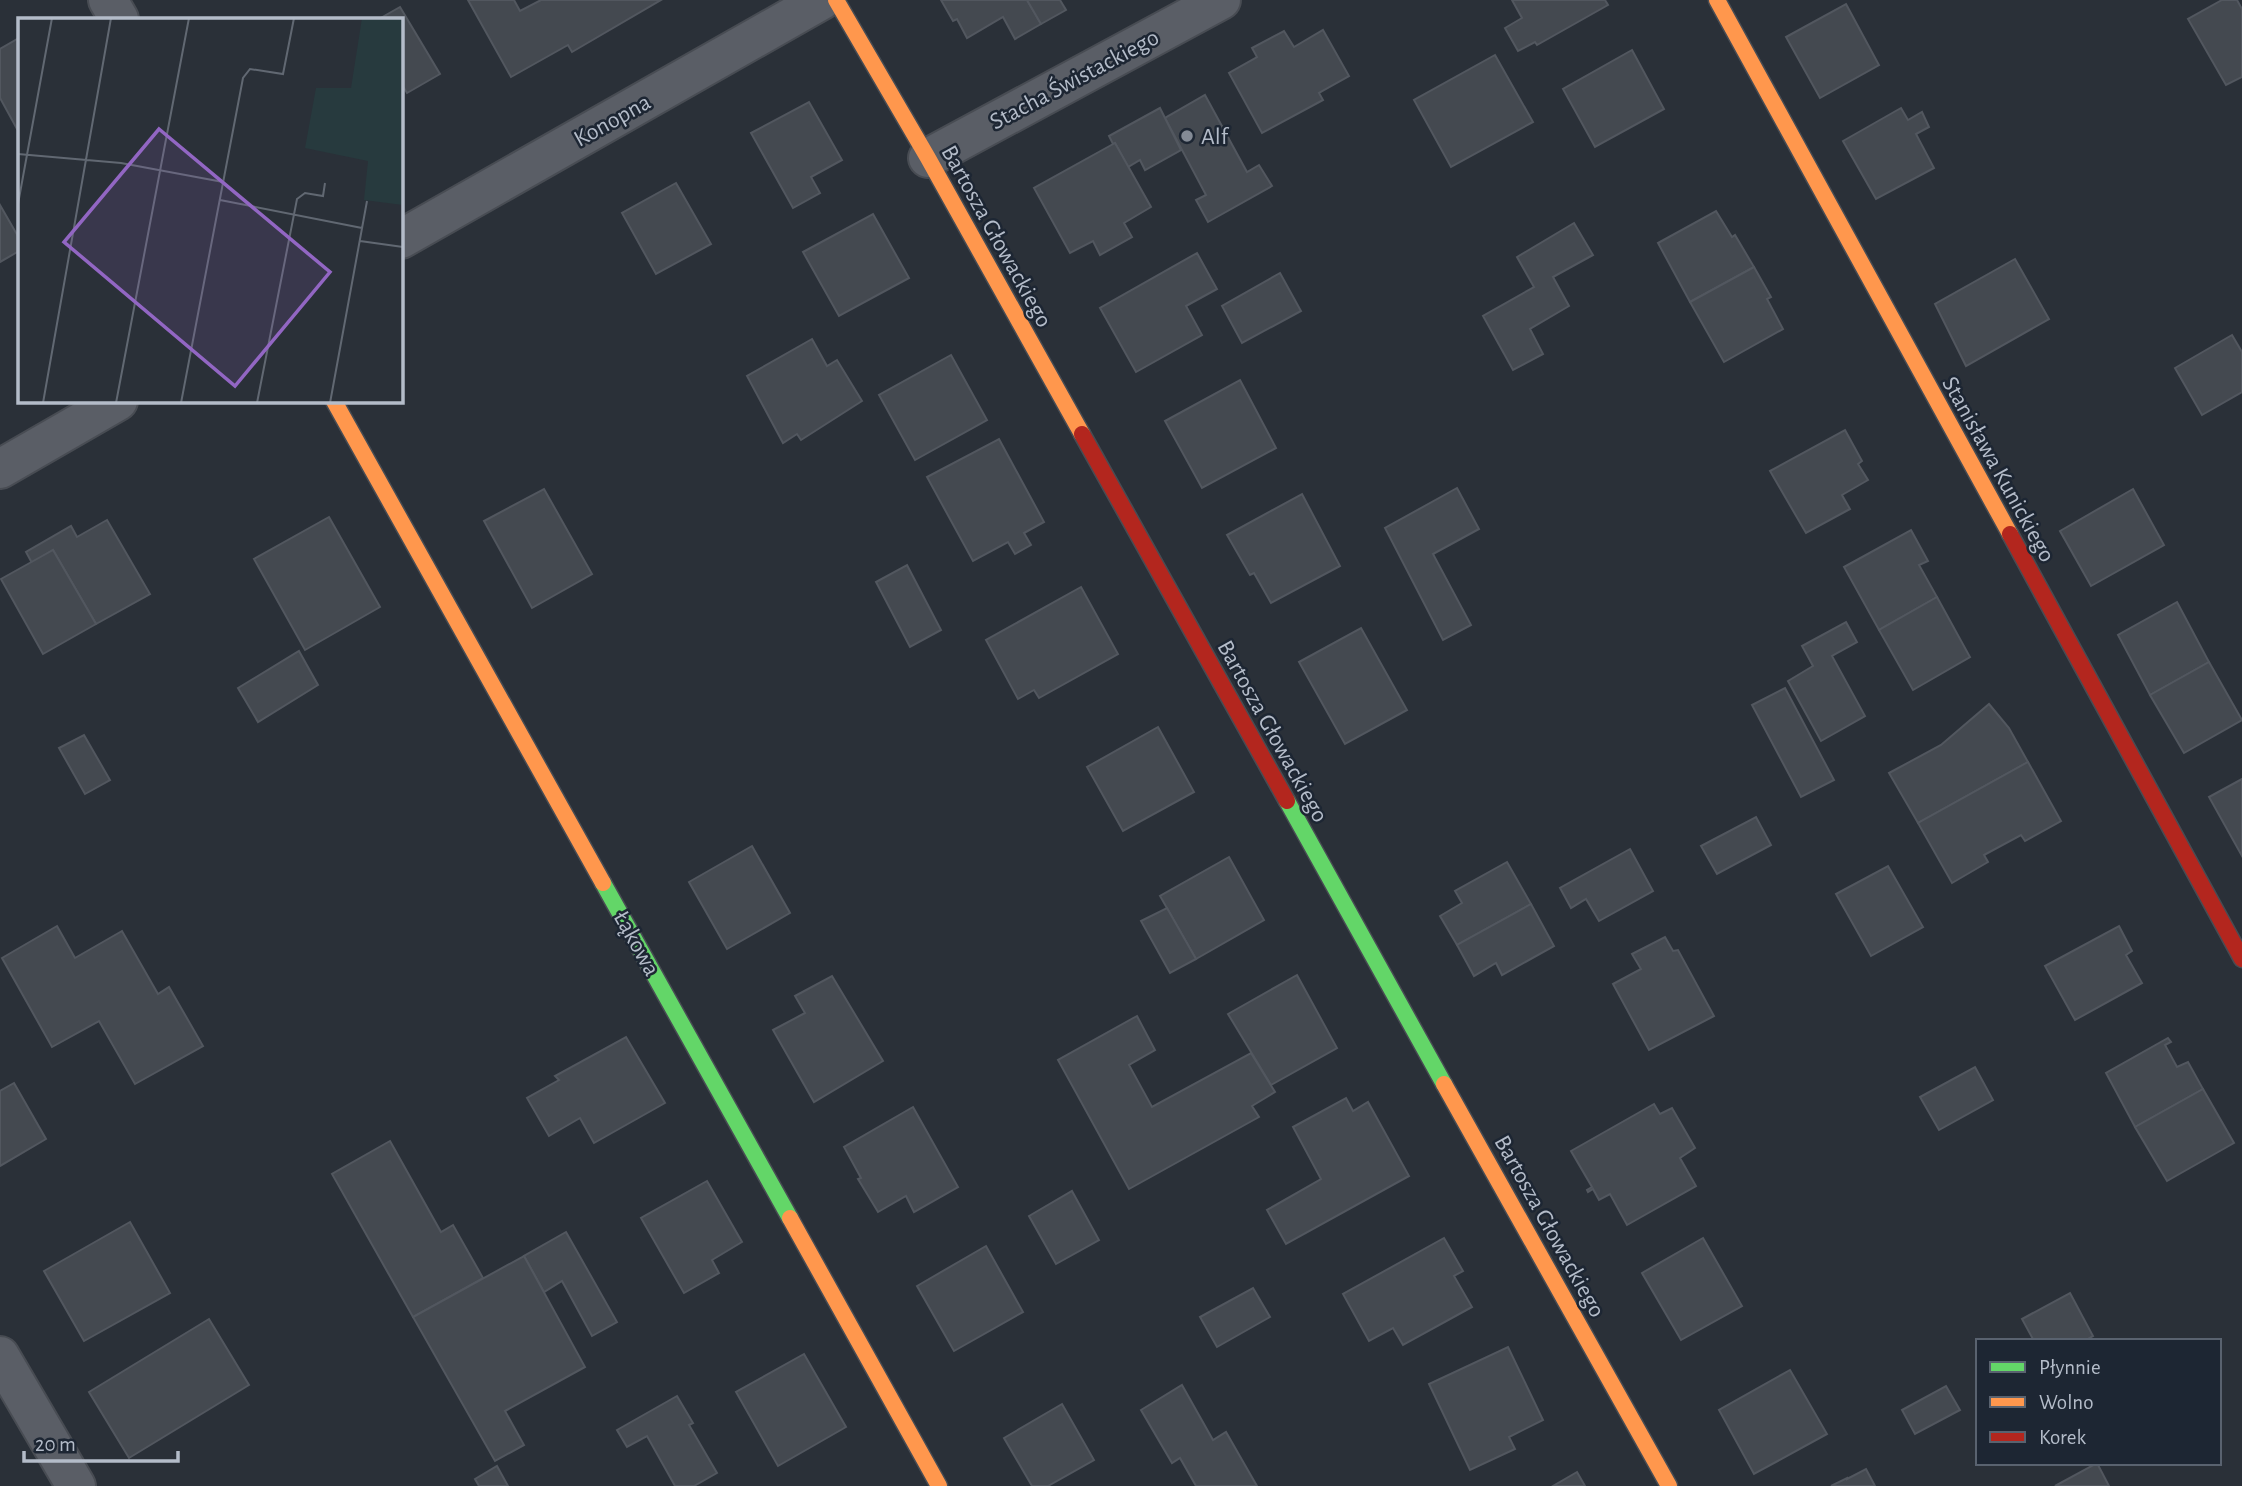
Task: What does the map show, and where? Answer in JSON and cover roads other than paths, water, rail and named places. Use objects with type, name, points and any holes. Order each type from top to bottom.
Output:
[{"type":"street","points":[[108,0],[118,18]]},
{"type":"street","name":"Konopna","points":[[402,238],[822,0]]},
{"type":"street","name":"Bartosza Głowackiego","points":[[836,0],[928,158],[1669,1486]]},
{"type":"street","name":"Stacha Świstackiego","points":[[928,158],[1221,0]]},
{"type":"street","name":"Stanisława Kunickiego","points":[[1717,0],[2242,959]]},
{"type":"street","points":[[0,469],[116,402]]},
{"type":"street","name":"Łąkowa","points":[[335,402],[939,1486]]},
{"type":"street","points":[[0,1356],[76,1486]]},
{"type":"place","name":"Alf","points":[[1187,136]]}]
